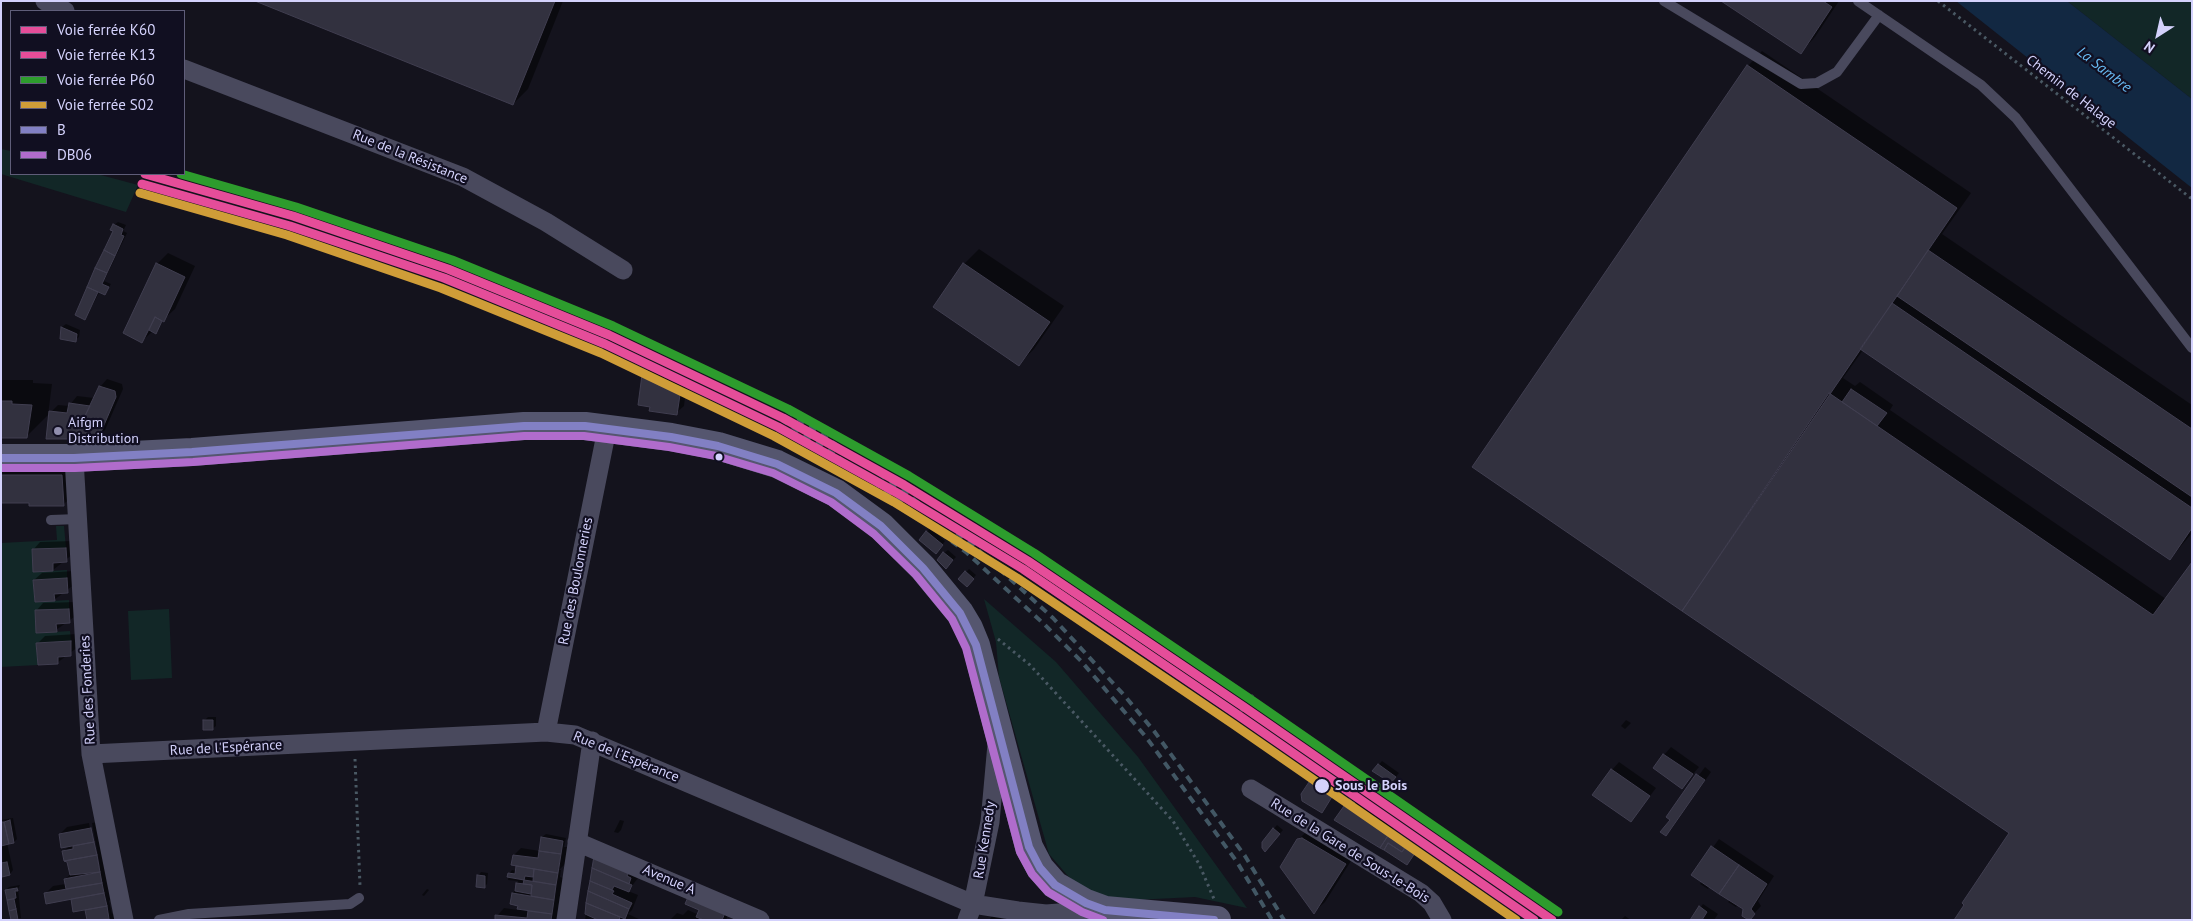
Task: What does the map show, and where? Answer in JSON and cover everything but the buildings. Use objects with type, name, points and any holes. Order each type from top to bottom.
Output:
[{"type":"street","points":[[44,1],[63,10]]},
{"type":"street","name":"Rue de la Résistance","points":[[185,69],[463,177],[546,222],[623,270]]},
{"type":"street","points":[[1,458],[74,458],[192,452],[524,426],[585,426],[671,437],[727,448],[777,464],[819,483],[857,506],[900,544],[945,594],[969,628],[976,645],[1028,847],[1040,868],[1055,885],[1069,894],[1105,910],[1217,912]]},
{"type":"street","name":"Rue des Boulonneries","points":[[546,732],[607,429]]},
{"type":"street","name":"Rue des Fonderies","points":[[74,458],[92,754],[124,920]]},
{"type":"street","name":"Rue Kennedy","points":[[970,912],[990,822],[998,729]]},
{"type":"street","name":"Rue de l'Espérance","points":[[92,754],[546,732],[575,735],[970,912],[1018,911],[1046,914],[1105,910]]},
{"type":"street","points":[[566,920],[592,741]]},
{"type":"street","name":"Rue de la Gare de Sous-le-Bois","points":[[1251,789],[1421,893],[1432,903],[1442,920]]},
{"type":"street","name":"Avenue A","points":[[577,842],[734,915],[760,920]]},
{"type":"lane","points":[[1664,1],[1801,84],[1817,83],[1837,72],[1879,15]]},
{"type":"lane","points":[[1858,1],[1981,85],[2016,118],[2192,348]]},
{"type":"lane","points":[[51,520],[78,519]]},
{"type":"lane","points":[[159,920],[189,914],[350,904],[359,898]]},
{"type":"path","name":"Chemin de Halage","points":[[1938,1],[2192,199]]},
{"type":"path","points":[[969,628],[991,633],[1030,665],[1173,821],[1199,864],[1217,912]]},
{"type":"path","points":[[1242,711],[1253,695]]},
{"type":"path","points":[[354,742],[361,891],[359,898]]},
{"type":"green space","points":[[2067,1],[2192,1],[2192,99]]},
{"type":"green space","points":[[1,149],[10,151],[10,175],[101,175],[138,185],[126,212],[1,174]]},
{"type":"green space","points":[[56,526],[64,526],[66,548],[32,549],[34,572],[67,570],[67,578],[33,580],[35,602],[69,600],[69,609],[35,611],[35,623],[37,633],[70,631],[71,641],[36,643],[38,665],[1,667],[1,543],[57,540]]},
{"type":"green space","points":[[984,599],[1056,662],[1138,757],[1247,908],[1195,897],[1114,901],[1085,890],[1068,876],[1049,854],[999,677],[996,642]]},
{"type":"green space","points":[[169,609],[172,678],[131,680],[128,611]]},
{"type":"water","name":"La Sambre","points":[[1956,1],[2067,1],[2192,99],[2192,188]]},
{"type":"railway","points":[[724,378],[787,411],[894,484],[974,546],[1053,618],[1124,695],[1154,731],[1245,856],[1284,920]]},
{"type":"railway","points":[[719,386],[782,420],[862,473],[967,553],[1045,625],[1081,661],[1146,737],[1237,862],[1272,920]]},
{"type":"rail line","name":"K60","points":[[149,175],[293,216],[448,269],[609,335],[783,418],[904,485],[1028,561],[1244,707],[1552,920]]},
{"type":"rail line","name":"P60","points":[[184,175],[296,207],[452,260],[613,326],[788,409],[909,476],[1034,553],[1250,699],[1558,912]]},
{"type":"rail line","name":"K13","points":[[142,184],[290,226],[444,278],[605,344],[778,427],[899,494],[1023,569],[1534,920]]},
{"type":"rail line","name":"S02","points":[[140,193],[287,235],[441,288],[601,353],[774,436],[894,502],[1017,578],[1233,724],[1516,920]]},
{"type":"transit line","name":"B","points":[[1,458],[74,458],[192,452],[524,426],[585,426],[671,437],[718,446],[777,464],[836,493],[881,526],[923,568],[960,613],[976,645],[1029,847],[1040,868],[1055,885],[1086,903],[1105,910],[1214,920]]},
{"type":"transit line","name":"DB06","points":[[1,468],[75,468],[193,462],[524,436],[584,436],[669,447],[716,456],[773,473],[831,502],[874,534],[916,575],[952,619],[966,648],[1020,852],[1032,874],[1048,892],[1082,912],[1103,920]]},
{"type":"place","name":"Aifgm Distribution","points":[[58,431]]},
{"type":"place","name":"Sous le Bois","points":[[1322,786]]}]
